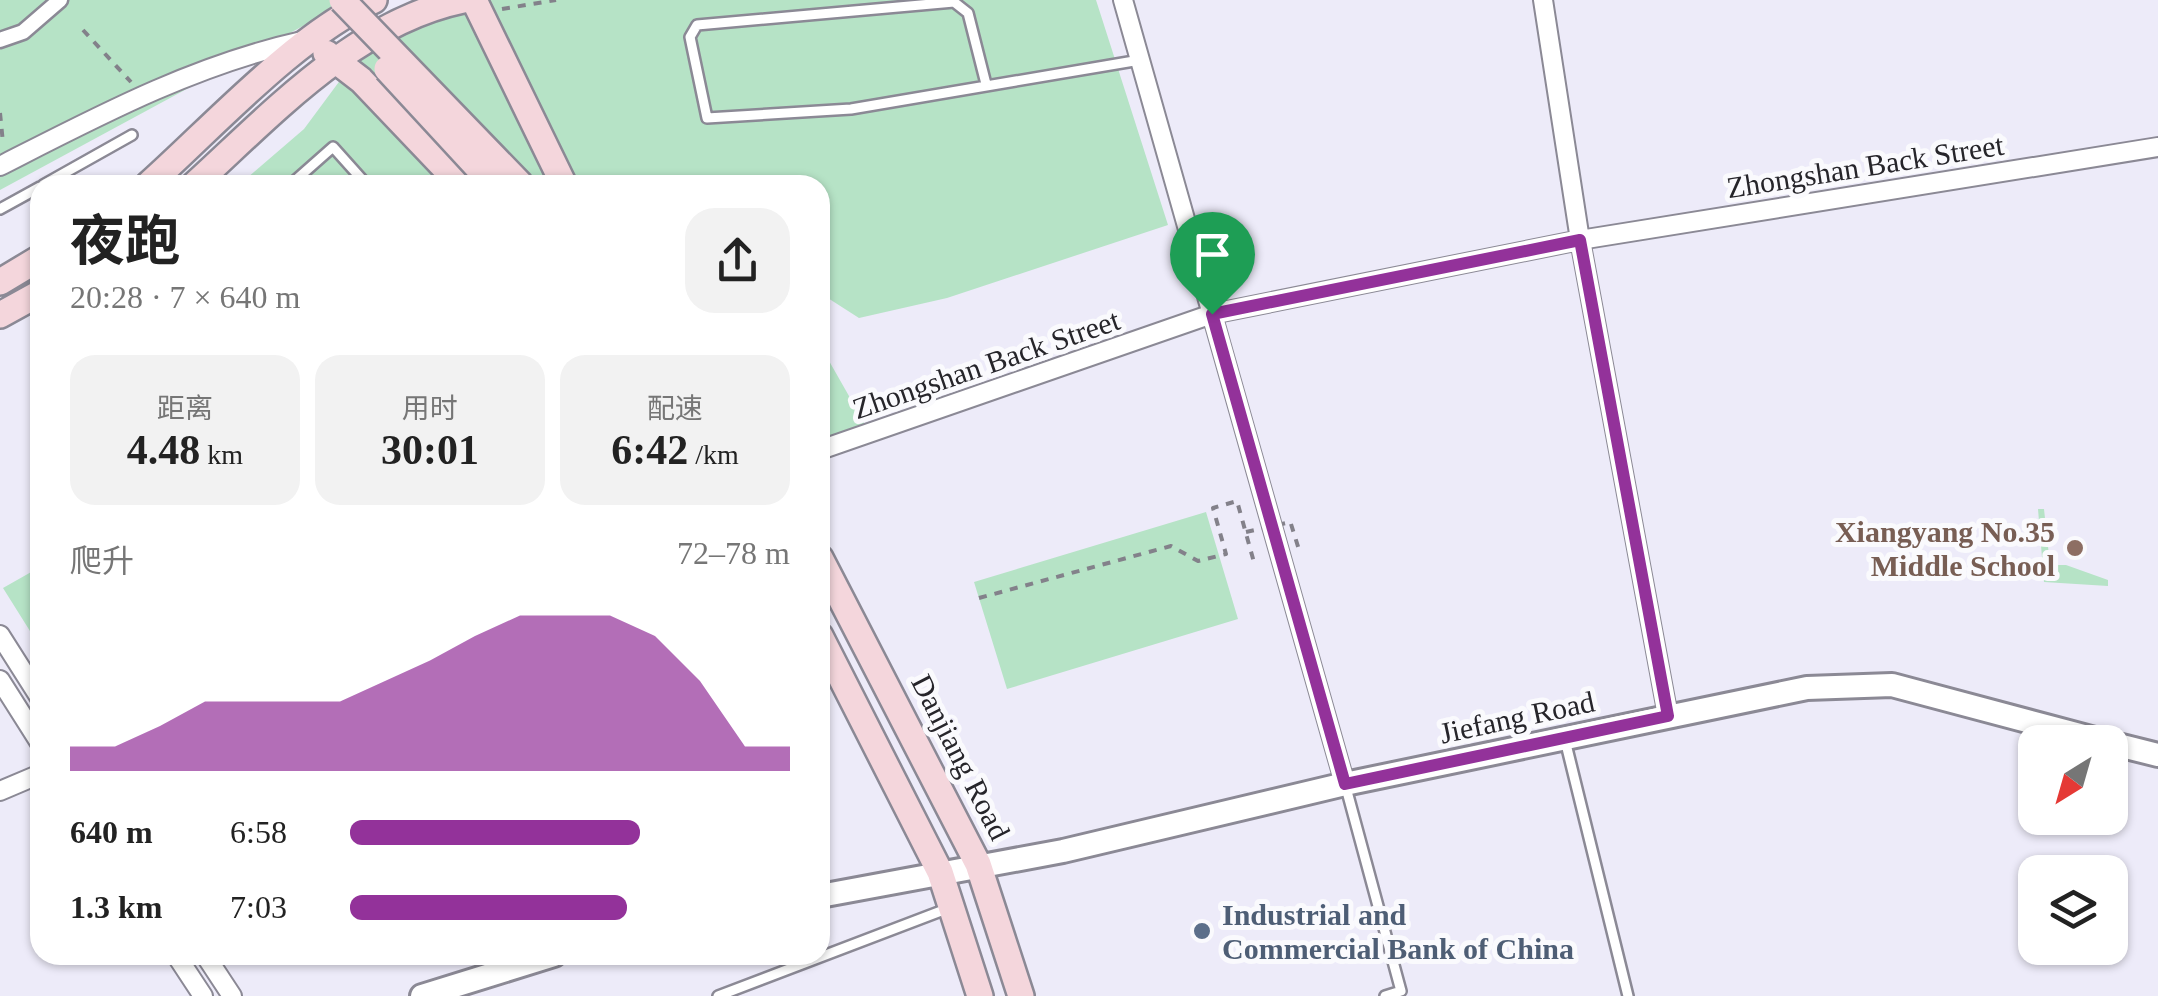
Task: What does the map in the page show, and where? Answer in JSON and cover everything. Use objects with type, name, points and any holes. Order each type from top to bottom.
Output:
[{"type":"main road","points":[[322,0],[485,175]]},
{"type":"main road","points":[[342,0],[511,175]]},
{"type":"main road","points":[[159,175],[312,38],[345,13],[374,0]]},
{"type":"main road","points":[[205,175],[312,78],[412,15],[463,0]]},
{"type":"main road","points":[[474,0],[559,175]]},
{"type":"main road","points":[[312,38],[335,63],[361,80],[444,175]]},
{"type":"main road","points":[[0,282],[30,264]]},
{"type":"main road","points":[[0,316],[30,299]]},
{"type":"main road","name":"Danjiang Road","points":[[830,577],[978,864],[1021,996]]},
{"type":"main road","points":[[830,656],[940,872],[980,996]]},
{"type":"street","points":[[0,40],[23,32],[60,0]]},
{"type":"street","points":[[1124,0],[1345,784]]},
{"type":"street","points":[[1543,0],[1580,240],[1668,716]]},
{"type":"street","points":[[2,164],[143,94],[244,54],[312,38]]},
{"type":"street","name":"Zhongshan Back Street","points":[[830,447],[1212,314],[1580,240],[2158,147]]},
{"type":"street","points":[[0,634],[30,682]]},
{"type":"street","points":[[0,680],[30,727]]},
{"type":"street","name":"Jiefang Road","points":[[830,894],[1063,851],[1345,784],[1807,688],[1892,685],[2041,725]]},
{"type":"street","name":"Jiefang Road","points":[[2128,748],[2158,755]]},
{"type":"street","points":[[0,790],[30,778]]},
{"type":"street","points":[[183,965],[203,996]]},
{"type":"street","points":[[211,965],[232,996]]},
{"type":"street","points":[[422,996],[522,965]]},
{"type":"lane","points":[[986,84],[968,13],[954,2],[697,26],[690,37],[706,118],[851,109],[1140,60]]},
{"type":"lane","points":[[62,175],[132,135]]},
{"type":"lane","points":[[301,175],[333,147],[359,175]]},
{"type":"lane","points":[[0,210],[30,193]]},
{"type":"lane","points":[[1564,737],[1628,996]]},
{"type":"lane","points":[[1345,784],[1402,992],[1384,996]]},
{"type":"lane","points":[[830,953],[951,907]]},
{"type":"lane","points":[[718,996],[799,965]]},
{"type":"path","points":[[83,30],[143,94]]},
{"type":"path","points":[[0,114],[2,164]]},
{"type":"path","points":[[979,598],[1171,546],[1198,561],[1226,554],[1213,508],[1237,500],[1256,566]]},
{"type":"path","points":[[1246,532],[1291,522],[1300,552]]},
{"type":"green space","points":[[0,0],[351,0],[0,190]]},
{"type":"green space","points":[[463,0],[1096,0],[1168,225],[947,298],[859,318],[830,299],[830,175],[251,175],[304,129],[347,71],[335,63]]},
{"type":"green space","points":[[830,363],[870,433],[830,447]]},
{"type":"green space","points":[[2038,509],[2044,509],[2050,565],[2066,565],[2108,580],[2108,586],[2044,582]]},
{"type":"green space","points":[[1206,512],[1238,619],[1007,689],[974,582]]},
{"type":"green space","points":[[30,573],[30,631],[3,588]]},
{"type":"place","name":"Xiangyang No.35 Middle School","points":[[2075,548]]},
{"type":"place","name":"Industrial and Commercial Bank of China","points":[[1202,931]]},
{"type":"route","points":[[1580,240],[1668,716],[1345,784],[1212,314],[1580,240]]}]
